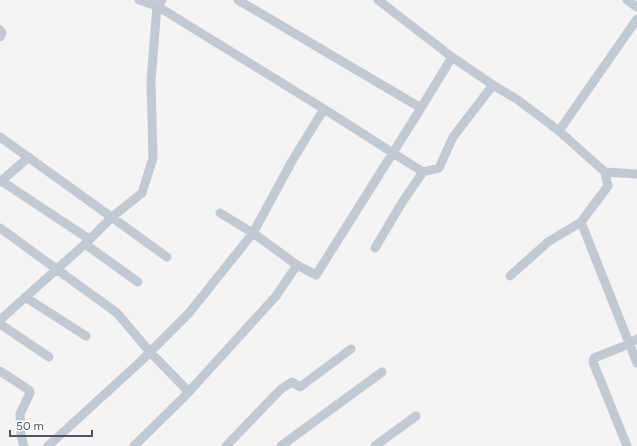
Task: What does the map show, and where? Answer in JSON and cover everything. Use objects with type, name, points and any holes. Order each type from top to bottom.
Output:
[{"type":"street","points":[[139,0],[159,3],[423,172]]},
{"type":"street","points":[[238,0],[421,108]]},
{"type":"street","points":[[626,0],[637,7]]},
{"type":"street","points":[[385,1],[452,57],[518,100],[559,131],[605,172],[608,186],[581,222],[548,242],[510,276]]},
{"type":"street","points":[[49,357],[1,318],[112,217],[142,193],[153,158],[151,82],[159,3]]},
{"type":"street","points":[[559,131],[637,19]]},
{"type":"street","points":[[0,30],[2,33],[0,37]]},
{"type":"street","points":[[220,213],[253,233],[297,265],[314,275],[318,274],[452,57]]},
{"type":"street","points":[[375,248],[403,201],[423,172],[439,168],[453,137],[493,85]]},
{"type":"street","points":[[48,446],[150,352],[189,313],[253,233],[292,161],[324,109]]},
{"type":"street","points":[[0,137],[167,257]]},
{"type":"street","points":[[29,157],[0,181],[87,241],[138,282]]},
{"type":"street","points":[[605,172],[637,174]]},
{"type":"street","points":[[581,222],[637,363]]},
{"type":"street","points":[[0,228],[117,313],[150,352],[189,392]]},
{"type":"street","points":[[134,446],[189,392],[276,296],[297,265]]},
{"type":"street","points":[[25,297],[86,336]]},
{"type":"street","points":[[627,446],[593,362],[594,358],[629,344],[637,339]]},
{"type":"street","points":[[226,446],[281,389],[292,382],[300,386],[351,350]]},
{"type":"street","points":[[0,371],[29,390],[30,393],[20,414],[24,446]]},
{"type":"street","points":[[281,446],[382,372]]},
{"type":"street","points":[[375,446],[416,416]]}]
